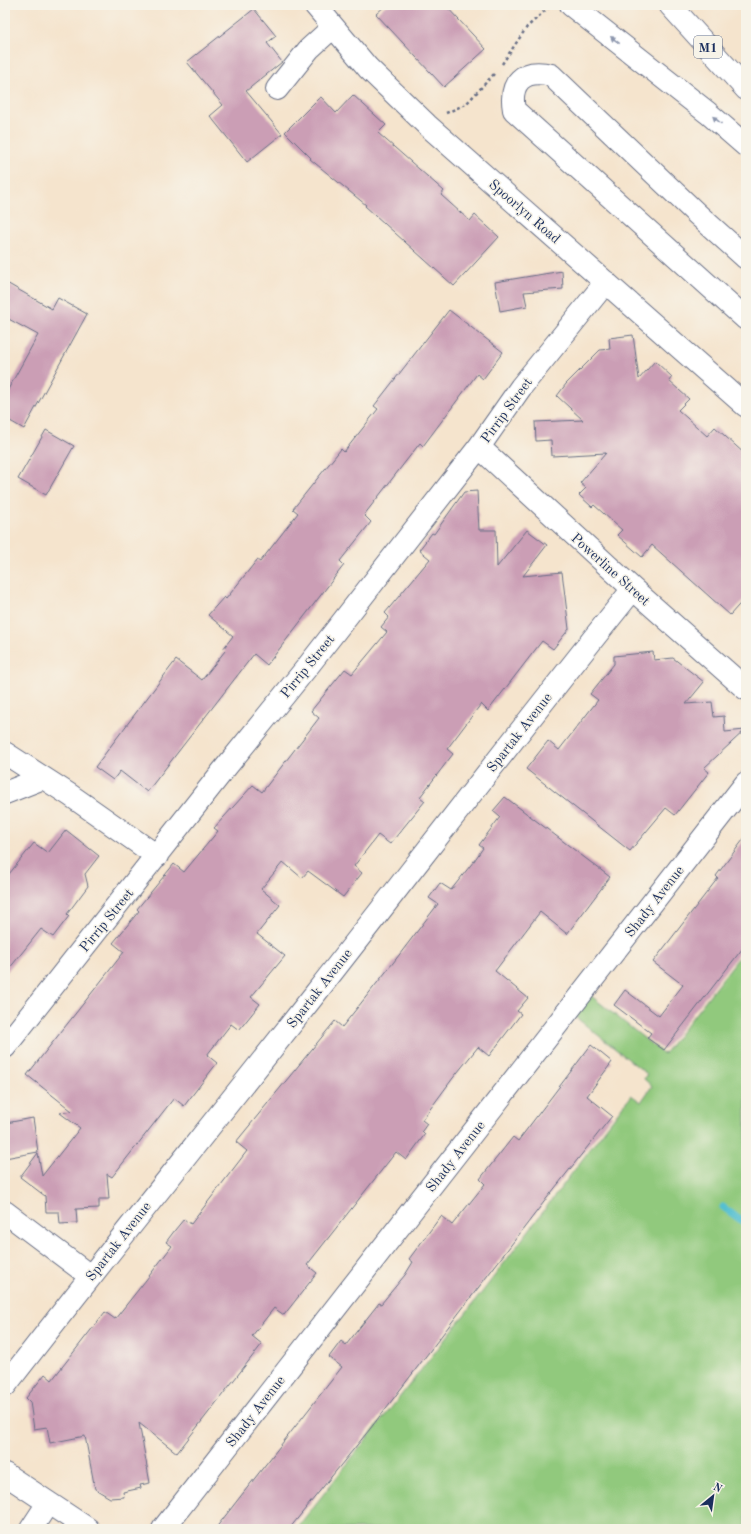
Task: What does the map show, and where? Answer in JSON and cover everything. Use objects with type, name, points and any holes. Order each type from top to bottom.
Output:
[{"type":"main road","name":"Spoorlyn Road","points":[[315,5],[332,28],[368,68],[427,125],[746,406]]},
{"type":"main road","points":[[570,5],[708,113],[746,146]]},
{"type":"main road","name":"M1","points":[[670,5],[746,90]]},
{"type":"main road","points":[[277,89],[309,50],[332,28]]},
{"type":"main road","points":[[746,258],[697,214],[551,75],[543,73],[531,74],[527,75],[518,82],[512,98],[514,110],[746,319]]},
{"type":"main road","name":"Pirrip Street","points":[[5,1047],[479,447],[521,387],[606,282]]},
{"type":"main road","name":"Powerline Street","points":[[479,447],[633,589],[746,689]]},
{"type":"main road","name":"Spartak Avenue","points":[[5,1386],[90,1276],[315,994],[563,675],[633,589]]},
{"type":"main road","points":[[5,753],[157,856]]},
{"type":"main road","points":[[5,793],[43,778]]},
{"type":"main road","name":"Shady Avenue","points":[[163,1529],[746,783]]},
{"type":"main road","points":[[5,1212],[90,1276]]},
{"type":"main road","points":[[5,1474],[88,1529]]},
{"type":"main road","points":[[31,1529],[48,1503]]},
{"type":"path","points":[[427,125],[450,110],[466,104],[494,74],[527,27],[552,5]]},
{"type":"green space","points":[[746,948],[746,1529],[296,1529],[483,1291],[631,1095],[641,1102],[652,1086],[644,1079],[647,1074],[569,1012],[585,991],[664,1054]]},
{"type":"building","points":[[386,5],[445,5],[486,49],[444,87],[376,14]]},
{"type":"building","points":[[254,9],[276,36],[267,43],[282,62],[246,91],[282,134],[247,162],[210,116],[223,105],[187,62]]},
{"type":"building","points":[[353,95],[386,125],[378,133],[444,191],[441,195],[470,221],[475,215],[499,237],[454,286],[365,206],[366,205],[310,159],[311,158],[285,132],[321,97],[336,113]]},
{"type":"building","points":[[562,271],[563,289],[524,292],[527,306],[500,311],[495,282]]},
{"type":"building","points":[[5,282],[52,309],[58,298],[87,314],[24,429],[5,418],[5,395],[38,335],[5,317]]},
{"type":"building","points":[[449,310],[503,352],[483,379],[477,374],[423,446],[420,443],[364,515],[371,522],[340,561],[344,565],[267,665],[254,654],[147,792],[120,771],[113,780],[95,767],[176,660],[202,680],[225,651],[223,649],[233,636],[208,615],[224,597],[226,599],[257,560],[260,562],[298,513],[293,509],[341,449],[344,452],[378,409],[374,406]]},
{"type":"building","points":[[633,335],[639,379],[655,361],[672,377],[669,381],[689,399],[678,410],[707,436],[715,427],[746,455],[746,597],[730,615],[652,545],[642,557],[617,535],[622,530],[594,505],[592,507],[579,495],[586,488],[580,483],[606,453],[552,456],[551,440],[536,441],[535,422],[583,420],[557,396],[566,384],[600,350],[610,349],[609,338]]},
{"type":"building","points":[[46,430],[74,446],[46,495],[18,479]]},
{"type":"building","points":[[477,491],[479,530],[496,530],[497,567],[527,530],[547,545],[523,576],[562,572],[569,629],[553,649],[542,641],[488,711],[481,704],[447,749],[453,754],[420,797],[425,801],[390,844],[378,835],[354,866],[362,873],[343,897],[308,871],[302,878],[283,862],[261,889],[280,905],[257,934],[285,956],[251,997],[260,1004],[239,1030],[231,1024],[207,1055],[217,1063],[184,1106],[174,1098],[112,1177],[107,1174],[109,1199],[99,1199],[99,1208],[76,1209],[77,1223],[60,1224],[59,1212],[46,1212],[45,1196],[20,1177],[38,1153],[42,1176],[80,1128],[60,1113],[72,1111],[27,1075],[124,952],[113,943],[139,911],[137,909],[174,864],[184,872],[218,831],[214,828],[253,785],[262,792],[319,718],[311,711],[345,669],[352,674],[387,632],[381,627],[389,617],[385,613],[430,559],[419,550],[432,533],[434,534],[464,492]]},
{"type":"building","points":[[653,652],[654,660],[673,658],[704,682],[686,704],[712,702],[714,717],[724,716],[725,732],[745,730],[704,768],[709,772],[675,815],[666,808],[630,851],[526,769],[548,741],[559,750],[598,700],[590,694],[614,664],[614,656]]},
{"type":"building","points":[[505,797],[610,877],[567,934],[540,912],[495,971],[528,998],[517,1011],[521,1014],[489,1056],[478,1047],[453,1078],[422,1120],[427,1124],[422,1131],[425,1134],[406,1160],[396,1152],[307,1265],[317,1273],[284,1315],[274,1308],[252,1336],[262,1344],[177,1453],[139,1423],[150,1483],[140,1485],[141,1488],[123,1492],[124,1497],[110,1498],[95,1489],[85,1436],[50,1443],[47,1427],[34,1429],[30,1402],[26,1398],[45,1374],[52,1380],[105,1312],[115,1319],[172,1246],[166,1242],[175,1230],[184,1219],[191,1224],[247,1151],[236,1142],[335,1021],[342,1027],[393,963],[438,904],[429,898],[440,883],[451,890],[474,861],[483,848],[479,845],[500,817],[493,811]]},
{"type":"building","points":[[66,830],[99,856],[85,874],[88,886],[67,914],[69,916],[53,937],[41,929],[5,974],[5,879],[34,843],[48,853]]},
{"type":"building","points":[[746,836],[746,944],[664,1050],[647,1038],[651,1033],[614,1005],[625,990],[659,1016],[683,985],[653,962],[718,878],[716,876]]},
{"type":"building","points":[[591,1045],[612,1062],[587,1096],[612,1116],[547,1198],[370,1429],[289,1529],[215,1529],[342,1367],[329,1357],[341,1341],[346,1345],[379,1303],[381,1304],[405,1275],[413,1262],[409,1259],[441,1216],[452,1225],[485,1184],[480,1179],[513,1137],[518,1141]]},
{"type":"building","points":[[33,1118],[38,1152],[5,1158],[5,1138],[8,1137],[6,1123]]},
{"type":"waterway","points":[[723,1207],[746,1224]]}]
